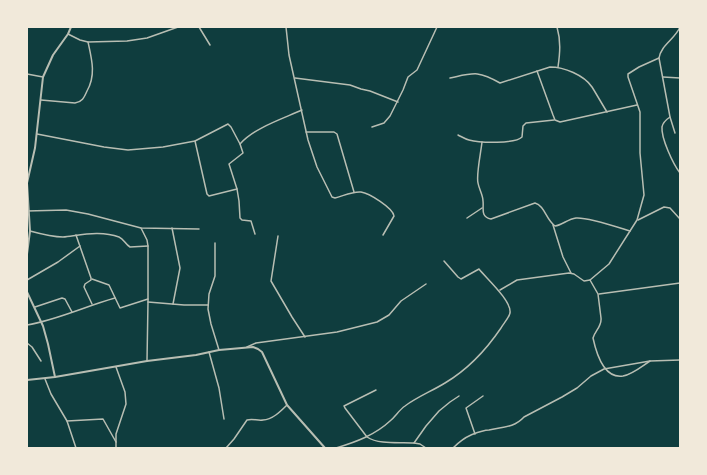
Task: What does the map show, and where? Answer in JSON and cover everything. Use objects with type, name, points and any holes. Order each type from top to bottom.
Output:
[{"type":"street","points":[[27,254],[30,231],[27,183],[37,134],[43,77],[71,27]]},
{"type":"street","points":[[68,34],[88,42],[127,41],[147,38],[178,27]]},
{"type":"street","points":[[199,27],[210,45]]},
{"type":"street","points":[[286,27],[289,55],[306,132],[317,167],[332,197],[335,198],[354,192],[362,192],[378,200],[394,213],[394,216],[383,235]]},
{"type":"street","points":[[372,127],[386,121],[398,102],[408,77],[417,70],[437,27]]},
{"type":"street","points":[[557,27],[560,44],[558,67]]},
{"type":"street","points":[[675,133],[670,116],[659,58],[662,50],[679,33],[680,27]]},
{"type":"street","points":[[41,100],[80,103],[84,99],[93,77],[93,68],[88,42]]},
{"type":"street","points":[[553,224],[571,273],[584,281],[590,280],[609,264],[637,220],[644,194],[640,153],[641,122],[628,74],[659,58]]},
{"type":"street","points":[[450,78],[475,73],[488,76],[500,83],[550,67],[558,67],[586,80],[607,112]]},
{"type":"street","points":[[537,71],[555,120]]},
{"type":"street","points":[[27,74],[43,77]]},
{"type":"street","points":[[662,77],[680,78]]},
{"type":"street","points":[[295,78],[350,85],[398,102]]},
{"type":"street","points":[[458,135],[464,139],[482,142],[516,140],[521,139],[523,126],[526,123],[555,120],[560,122],[637,104]]},
{"type":"street","points":[[240,144],[250,135],[270,124],[302,110]]},
{"type":"street","points":[[670,116],[664,122],[663,132],[674,164],[680,172]]},
{"type":"street","points":[[37,134],[104,147],[128,150],[163,147],[194,141],[228,124],[231,126],[243,153],[229,164],[240,201],[240,218],[242,220],[251,221],[255,234]]},
{"type":"street","points":[[306,132],[334,132],[337,134],[354,192]]},
{"type":"street","points":[[194,141],[207,194],[209,196],[237,189]]},
{"type":"street","points":[[482,142],[478,182],[484,203],[482,208],[485,217],[490,219],[535,203],[541,206],[548,220],[558,226],[578,218],[599,222],[630,231]]},
{"type":"street","points":[[637,220],[664,207],[670,208],[680,218]]},
{"type":"street","points":[[467,218],[482,208]]},
{"type":"street","points":[[28,211],[66,210],[88,214],[141,228],[199,230]]},
{"type":"street","points":[[141,228],[147,240],[148,246],[147,361]]},
{"type":"street","points":[[172,228],[180,268],[173,304]]},
{"type":"street","points":[[30,231],[62,237],[89,234],[109,234],[122,238],[130,247],[148,246]]},
{"type":"street","points":[[76,235],[92,279]]},
{"type":"street","points":[[278,236],[271,281],[305,337]]},
{"type":"street","points":[[215,243],[215,276],[209,294],[208,305],[211,324],[219,350]]},
{"type":"street","points":[[27,280],[58,262],[80,246]]},
{"type":"street","points":[[336,448],[367,437],[391,420],[399,410],[406,405],[445,383],[472,363],[495,337],[510,314],[510,310],[499,290],[479,269],[461,279],[444,261]]},
{"type":"street","points":[[499,290],[517,280],[571,273]]},
{"type":"street","points":[[92,279],[109,285],[120,308],[148,301],[173,304],[208,305]]},
{"type":"street","points":[[92,279],[85,284],[84,287],[92,304]]},
{"type":"street","points":[[590,280],[598,294],[602,322],[593,338],[604,369],[609,373],[621,376],[650,361]]},
{"type":"street","points":[[598,294],[680,282]]},
{"type":"street","points":[[247,347],[256,343],[348,330],[377,322],[388,314],[401,301],[426,284]]},
{"type":"street","points":[[27,292],[35,307],[48,344],[55,377]]},
{"type":"street","points":[[35,307],[62,298],[65,299],[72,312]]},
{"type":"street","points":[[27,325],[41,323],[92,304],[115,298]]},
{"type":"street","points":[[27,343],[32,347],[41,361]]},
{"type":"street","points":[[27,380],[55,377],[147,361],[196,355],[219,350],[247,347],[258,349],[262,352],[287,405],[324,448]]},
{"type":"street","points":[[209,352],[220,388],[224,419]]},
{"type":"street","points":[[453,448],[465,437],[489,430],[509,427],[524,417],[577,388],[591,376],[604,369],[650,361],[680,360]]},
{"type":"street","points":[[116,367],[126,392],[126,404],[116,434],[116,448]]},
{"type":"street","points":[[44,378],[51,394],[67,421],[76,448]]},
{"type":"street","points":[[376,390],[344,406],[367,437],[371,440],[378,441],[420,444],[426,448]]},
{"type":"street","points":[[414,443],[439,411],[459,396]]},
{"type":"street","points":[[475,434],[466,408],[483,396]]},
{"type":"street","points":[[226,448],[247,420],[265,420],[287,405]]},
{"type":"street","points":[[67,421],[103,420],[116,442]]}]
